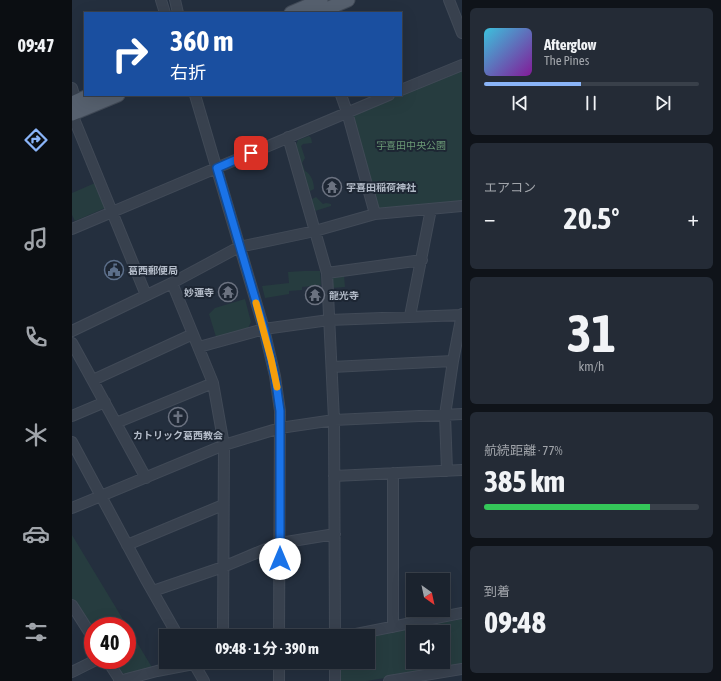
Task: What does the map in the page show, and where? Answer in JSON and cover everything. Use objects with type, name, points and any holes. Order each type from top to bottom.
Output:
[{"type":"main road","points":[[292,12],[321,0]]},
{"type":"main road","points":[[319,12],[348,0]]},
{"type":"main road","points":[[73,97],[84,96]]},
{"type":"main road","points":[[72,114],[116,96]]},
{"type":"street","points":[[161,0],[165,12]]},
{"type":"street","points":[[175,0],[178,12]]},
{"type":"street","points":[[449,0],[462,32]]},
{"type":"street","points":[[402,90],[462,65]]},
{"type":"street","points":[[195,96],[264,329],[275,376],[280,411],[279,629]]},
{"type":"street","points":[[341,96],[375,214]]},
{"type":"street","points":[[72,229],[387,96]]},
{"type":"street","points":[[72,114],[146,296]]},
{"type":"street","points":[[288,137],[327,274],[334,420],[335,629]]},
{"type":"street","points":[[72,331],[172,283],[239,247],[315,231],[375,214],[462,206]]},
{"type":"street","points":[[410,316],[431,209]]},
{"type":"street","points":[[327,274],[422,260]]},
{"type":"street","points":[[172,283],[213,383],[224,445],[223,629]]},
{"type":"street","points":[[199,347],[264,329],[329,320],[462,314],[445,415],[446,471]]},
{"type":"street","points":[[93,380],[193,334]]},
{"type":"street","points":[[72,343],[146,478]]},
{"type":"street","points":[[332,367],[453,361]]},
{"type":"street","points":[[116,423],[213,383]]},
{"type":"street","points":[[72,416],[105,402]]},
{"type":"street","points":[[72,508],[224,445],[280,428],[334,420],[462,414]]},
{"type":"street","points":[[72,442],[174,629]]},
{"type":"street","points":[[334,476],[462,470]]},
{"type":"street","points":[[393,473],[394,627]]},
{"type":"street","points":[[127,545],[223,505]]},
{"type":"street","points":[[153,592],[223,567],[280,543],[335,534]]},
{"type":"street","points":[[74,611],[84,625]]},
{"type":"street","points":[[375,631],[462,613]]},
{"type":"street","points":[[72,672],[84,666]]},
{"type":"street","points":[[113,669],[120,680],[170,669]]},
{"type":"street","points":[[199,669],[204,681]]},
{"type":"street","points":[[279,669],[279,681]]},
{"type":"street","points":[[335,669],[335,681]]},
{"type":"street","points":[[389,681],[422,678],[462,669]]},
{"type":"green space","name":"宇喜田中央公園","points":[[462,69],[462,201],[377,209],[351,114],[396,96],[402,96],[402,94]]},
{"type":"green space","points":[[309,136],[312,143],[303,144],[301,146],[305,158],[302,163],[305,171],[312,178],[314,189],[310,191],[308,190],[296,145],[298,140]]},
{"type":"green space","points":[[95,183],[105,208],[75,221],[72,215],[72,193]]},
{"type":"green space","points":[[316,197],[323,204],[331,204],[331,206],[315,211],[310,200]]},
{"type":"green space","points":[[320,271],[321,285],[302,287],[302,290],[289,291],[289,294],[265,298],[262,286],[289,283],[288,272]]},
{"type":"green space","points":[[344,275],[345,287],[332,288],[331,278],[333,276]]},
{"type":"green space","points":[[245,299],[251,322],[248,328],[216,337],[209,314],[215,308]]},
{"type":"green space","points":[[72,535],[122,617],[84,618],[72,599]]},
{"type":"green space","points":[[462,619],[462,666],[450,668],[450,625],[428,625]]},
{"type":"green space","points":[[406,629],[406,669],[443,669],[366,681],[339,681],[339,669],[375,669],[375,635]]},
{"type":"green space","points":[[136,641],[153,669],[125,674],[117,669],[136,669]]},
{"type":"slow traffic","points":[[256,303],[264,329],[277,387]]},
{"type":"place","name":"宇喜田稲荷神社","points":[[332,187]]},
{"type":"place","name":"葛西郵便局","points":[[114,270]]},
{"type":"place","name":"妙蓮寺","points":[[228,292]]},
{"type":"place","name":"龍光寺","points":[[315,295]]},
{"type":"place","name":"カトリック葛西教会","points":[[178,417]]},
{"type":"route","points":[[251,153],[217,168],[264,329],[275,376],[280,411],[280,559]]}]
